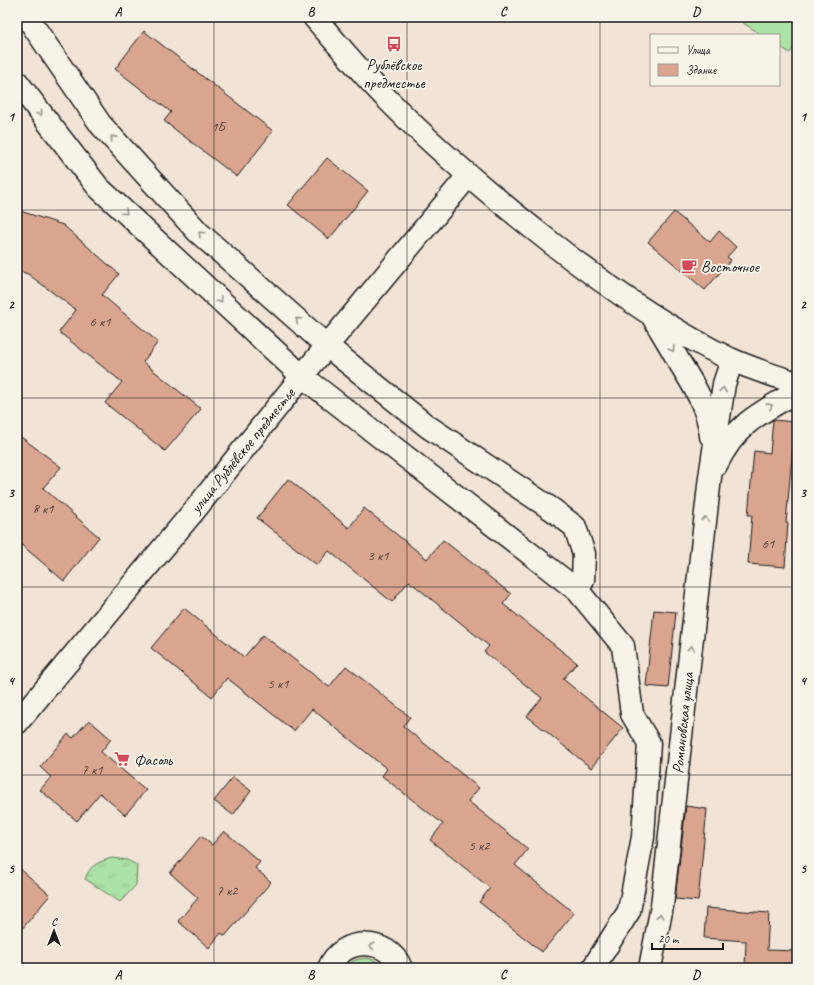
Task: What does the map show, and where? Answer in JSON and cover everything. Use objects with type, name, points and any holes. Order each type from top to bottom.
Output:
[{"type":"street","points":[[27,17],[101,125],[198,232],[327,346],[427,426],[553,510],[575,527],[584,554],[583,580],[578,591]]},
{"type":"street","points":[[314,17],[390,102],[468,176],[588,272],[652,315],[732,360],[797,383]]},
{"type":"street","points":[[17,82],[98,187],[302,376],[578,591],[623,646],[632,714],[649,743],[642,837],[629,911],[593,968]]},
{"type":"street","name":"улица Рублёвское предместье","points":[[17,723],[198,506],[302,376],[468,176]]},
{"type":"street","name":"Романовская улица","points":[[652,315],[695,387],[705,407],[710,422],[710,477]]},
{"type":"street","name":"Романовская улица","points":[[650,968],[662,906],[710,477],[724,384],[732,360]]},
{"type":"street","name":"Романовская улица","points":[[710,477],[723,450],[739,430],[759,413],[797,392]]},
{"type":"street","points":[[329,968],[332,962],[342,951],[357,945],[373,944],[387,950],[398,961],[401,968]]},
{"type":"green space","points":[[747,17],[797,17],[797,42],[790,53],[780,47],[780,34],[760,34],[743,23]]},
{"type":"green space","points":[[112,858],[127,860],[137,865],[136,885],[120,902],[85,879],[92,867]]},
{"type":"green space","points":[[367,958],[376,961],[383,968],[343,968],[354,961]]},
{"type":"building","points":[[144,31],[273,131],[237,177],[164,121],[171,112],[115,69]]},
{"type":"building","points":[[327,158],[368,191],[329,239],[288,205]]},
{"type":"building","points":[[17,210],[63,225],[119,274],[102,295],[158,342],[143,362],[201,409],[165,451],[105,403],[122,382],[59,332],[76,310],[28,274],[17,270]]},
{"type":"building","points":[[674,212],[710,242],[719,231],[736,247],[727,257],[731,260],[705,290],[648,242]]},
{"type":"building","points":[[773,420],[795,422],[786,523],[788,523],[785,567],[748,564],[752,515],[748,515],[754,451],[770,453]]},
{"type":"building","points":[[17,434],[61,467],[43,488],[99,537],[64,581],[17,541]]},
{"type":"building","points":[[288,479],[349,528],[364,508],[427,559],[443,540],[511,594],[503,604],[577,663],[563,679],[623,728],[591,768],[527,716],[542,698],[484,652],[489,646],[409,581],[392,602],[329,551],[317,565],[257,518]]},
{"type":"building","points":[[184,608],[244,657],[263,635],[329,687],[346,666],[410,717],[403,726],[479,788],[468,801],[528,849],[515,865],[574,913],[542,952],[479,902],[490,888],[430,840],[443,824],[382,776],[387,769],[312,709],[294,731],[227,678],[212,697],[151,648]]},
{"type":"building","points":[[654,610],[676,612],[668,688],[646,686]]},
{"type":"building","points":[[89,720],[111,739],[101,752],[146,790],[125,815],[100,793],[77,821],[40,790],[51,777],[40,767],[68,734],[73,738]]},
{"type":"building","points":[[233,777],[251,791],[233,815],[214,801]]},
{"type":"building","points":[[686,806],[707,809],[698,901],[675,899]]},
{"type":"building","points":[[224,831],[260,862],[255,868],[271,882],[225,936],[221,933],[209,948],[178,921],[198,898],[170,873],[201,836],[212,845]]},
{"type":"building","points":[[17,866],[50,895],[17,935]]},
{"type":"building","points":[[706,908],[769,913],[767,950],[797,951],[797,968],[745,968],[746,941],[704,938]]},
{"type":"place","name":"Рублёвское предместье","points":[[394,44]]},
{"type":"place","name":"Восточное","points":[[689,266]]},
{"type":"place","name":"Фасоль","points":[[122,759]]}]
